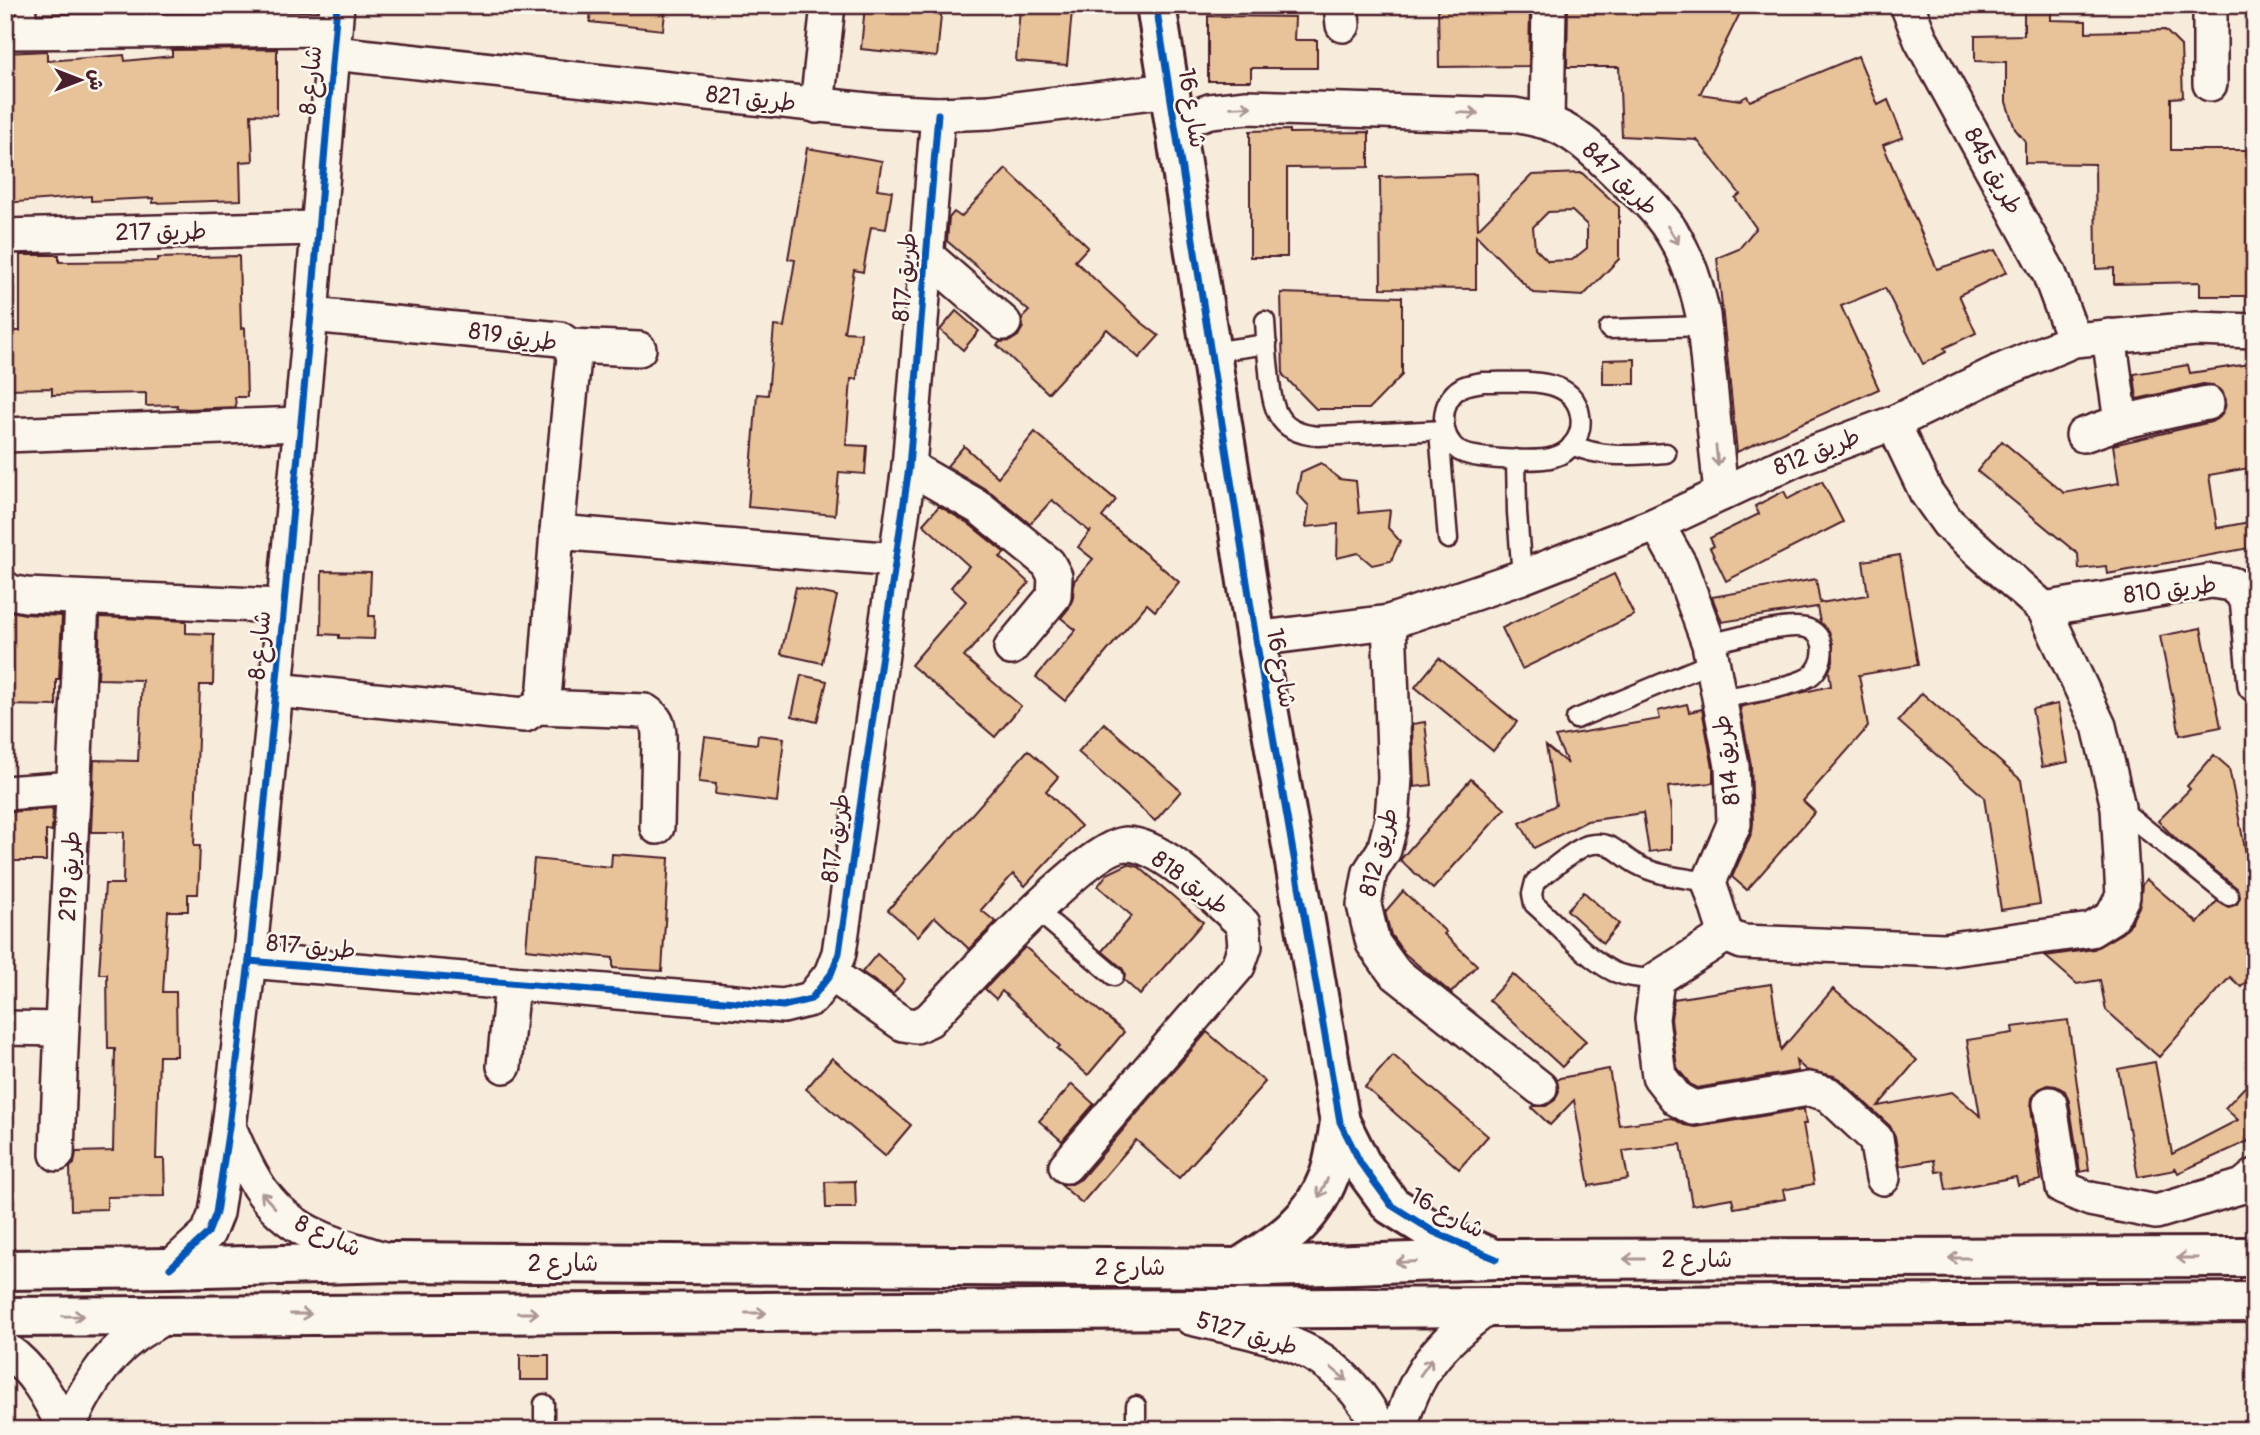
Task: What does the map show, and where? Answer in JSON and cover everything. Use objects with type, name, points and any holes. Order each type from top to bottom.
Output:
[{"type":"main road","name":"شارع 16","points":[[1156,5],[1256,639],[1340,1122],[1361,1164],[1391,1205],[1434,1232],[1496,1259]]},
{"type":"main road","name":"شارع 16","points":[[1239,1268],[1280,1242],[1312,1212],[1330,1175],[1340,1122]]},
{"type":"main road","name":"شارع 2","points":[[5,1270],[170,1269],[393,1262],[1239,1268],[1496,1259],[2255,1257]]},
{"type":"main road","name":"شارع 2","points":[[5,1317],[2255,1302]]},
{"type":"street","points":[[817,106],[828,5]]},
{"type":"street","points":[[1547,122],[1549,5]]},
{"type":"street","name":"طريق 845","points":[[1907,5],[1921,40],[2049,272],[2074,340]]},
{"type":"street","points":[[2210,5],[2210,85]]},
{"type":"street","name":"طريق 821","points":[[19,23],[335,29],[817,106],[877,111],[937,114],[1042,107],[1172,107]]},
{"type":"street","name":"شارع 8","points":[[170,1269],[208,1233],[216,1213],[229,1127],[249,961],[276,690],[335,29]]},
{"type":"street","name":"طريق 847","points":[[1172,107],[1210,111],[1247,107],[1514,115],[1547,122],[1569,132],[1589,146],[1657,212],[1688,260],[1697,287],[1704,326],[1721,494]]},
{"type":"street","name":"طريق 817","points":[[249,961],[783,1006],[811,999],[831,974],[839,954],[896,560],[909,467],[937,114]]},
{"type":"street","name":"طريق 217","points":[[5,236],[317,228]]},
{"type":"street","points":[[926,255],[1004,323]]},
{"type":"street","name":"طريق 819","points":[[311,315],[559,339],[570,346],[574,357],[545,687],[538,707]]},
{"type":"street","name":"طريق 812","points":[[1256,639],[1389,622],[1522,578],[1657,524],[1796,459],[1894,423],[1996,373],[2074,340],[2196,329],[2255,331]]},
{"type":"street","points":[[2109,336],[2121,422]]},
{"type":"street","points":[[570,346],[639,349]]},
{"type":"street","points":[[2083,435],[2121,422],[2207,403]]},
{"type":"street","points":[[1709,883],[1726,935],[1742,942],[1944,950],[2091,930],[2112,917],[2123,896],[2118,807],[2099,726],[2044,609],[1948,523],[1926,492],[1894,423]]},
{"type":"street","points":[[5,435],[301,424]]},
{"type":"street","points":[[909,467],[981,508],[1048,563],[1055,576],[1054,596],[1011,648]]},
{"type":"street","name":"طريق 814","points":[[1657,524],[1681,565],[1711,653],[1732,766],[1734,824],[1709,883]]},
{"type":"street","points":[[557,532],[896,560]]},
{"type":"street","name":"طريق 810","points":[[2044,609],[2211,581],[2232,584],[2247,598],[2255,685]]},
{"type":"street","points":[[8,590],[82,598],[283,606]]},
{"type":"street","name":"طريق 219","points":[[57,1154],[82,598]]},
{"type":"street","name":"طريق 812","points":[[1389,622],[1395,778],[1392,819],[1384,850],[1370,872],[1364,905],[1373,943],[1394,972],[1540,1088]]},
{"type":"street","points":[[276,690],[510,715],[525,715],[538,707],[645,711],[654,717],[659,726],[657,827]]},
{"type":"street","points":[[5,793],[75,788]]},
{"type":"street","name":"طريق 818","points":[[831,974],[903,1024],[916,1026],[929,1020],[1035,909],[1100,855],[1125,844],[1152,850],[1174,864],[1243,924],[1245,946],[1238,966],[1066,1166]]},
{"type":"street","points":[[1726,935],[1657,979],[1652,1019],[1659,1076],[1677,1099],[1693,1108],[1809,1089],[1828,1094],[1876,1139],[1883,1178]]},
{"type":"street","points":[[504,1066],[512,984]]},
{"type":"street","points":[[5,1028],[61,1029]]},
{"type":"street","points":[[2050,1104],[2063,1188],[2090,1199],[2156,1212],[2243,1186],[2255,1176]]},
{"type":"street","name":"شارع 8","points":[[229,1127],[258,1188],[279,1212],[319,1238],[393,1262]]},
{"type":"street","points":[[1400,1430],[1405,1407],[1419,1377],[1437,1350],[1460,1327],[1487,1308]]},
{"type":"street","name":"طريق 5127","points":[[1161,1311],[1279,1339],[1313,1354],[1343,1376],[1367,1404],[1381,1430]]},
{"type":"street","points":[[66,1430],[82,1396],[105,1364],[134,1336],[167,1315]]},
{"type":"street","points":[[5,1349],[18,1358],[47,1392],[66,1430]]},
{"type":"lane","points":[[1265,321],[1274,408],[1285,425],[1294,431],[1318,436],[1442,431]]},
{"type":"lane","points":[[1609,329],[1704,326]]},
{"type":"lane","points":[[1211,352],[1267,344]]},
{"type":"lane","points":[[1442,431],[1458,450],[1468,456],[1516,459],[1554,457],[1573,445],[1581,426],[1581,415],[1572,397],[1564,390],[1545,384],[1483,382],[1460,388],[1446,407],[1442,431],[1448,539]]},
{"type":"lane","points":[[1573,445],[1612,456],[1666,453]]},
{"type":"lane","points":[[1516,459],[1522,578]]},
{"type":"lane","points":[[1576,719],[1711,653],[1791,626],[1807,628],[1817,634],[1823,648],[1821,664],[1812,675],[1799,681],[1720,699]]},
{"type":"lane","points":[[2118,807],[2229,896]]},
{"type":"lane","points":[[1657,979],[1616,973],[1599,963],[1534,904],[1532,894],[1535,882],[1586,845],[1604,843],[1650,871],[1709,883]]},
{"type":"lane","points":[[1035,909],[1114,976]]},
{"type":"lane","points":[[544,1404],[544,1430]]},
{"type":"lane","points":[[1136,1406],[1136,1430]]},
{"type":"building","points":[[591,5],[666,5],[663,30],[590,22]]},
{"type":"building","points":[[865,5],[942,5],[937,57],[861,49]]},
{"type":"building","points":[[1438,5],[1530,5],[1529,66],[1439,67]]},
{"type":"building","points":[[1568,5],[1744,5],[1700,94],[1740,100],[1747,96],[1750,101],[1858,56],[1878,105],[1888,100],[1903,137],[1883,145],[1937,269],[1995,250],[2007,272],[1959,295],[1976,333],[1944,348],[1946,352],[1923,364],[1885,288],[1841,306],[1879,389],[1737,452],[1717,258],[1739,249],[1756,228],[1735,198],[1740,194],[1697,140],[1622,136],[1619,67],[1567,67]]},
{"type":"building","points":[[1020,7],[1072,11],[1067,65],[1016,61]]},
{"type":"building","points":[[2024,11],[2051,11],[2051,20],[2086,21],[2086,32],[2165,30],[2181,46],[2183,97],[2171,98],[2171,150],[2255,150],[2255,296],[2200,296],[2200,282],[2114,284],[2114,268],[2096,269],[2095,164],[2025,163],[2025,141],[2015,129],[2006,102],[2006,62],[1975,61],[1975,36],[2024,35]]},
{"type":"building","points":[[1208,16],[1295,17],[1294,40],[1317,40],[1317,68],[1251,68],[1251,81],[1208,81]]},
{"type":"building","points":[[277,49],[277,115],[251,114],[253,161],[240,162],[241,200],[153,203],[153,198],[91,201],[91,196],[5,203],[5,53],[47,51],[47,61],[124,55],[125,61],[172,56],[172,50]]},
{"type":"building","points":[[1290,130],[1290,133],[1369,132],[1369,167],[1287,168],[1287,257],[1250,257],[1250,131]]},
{"type":"building","points":[[807,148],[882,161],[877,189],[892,191],[886,229],[871,227],[863,272],[854,270],[844,332],[861,333],[857,379],[851,379],[846,445],[867,446],[865,474],[839,472],[835,515],[748,507],[757,394],[768,395],[774,326],[784,327],[795,260],[788,259]]},
{"type":"building","points":[[1006,169],[1088,247],[1075,261],[1159,336],[1139,358],[1107,329],[1048,393],[997,345],[1018,336],[1023,327],[1022,318],[1029,311],[947,241],[949,218],[954,212],[961,217]]},
{"type":"building","points":[[1582,173],[1619,207],[1619,259],[1583,296],[1533,293],[1476,235],[1476,289],[1381,288],[1380,177],[1476,174],[1478,229],[1532,175]],"holes":[[[1572,211],[1587,225],[1587,248],[1572,260],[1548,261],[1535,248],[1533,227],[1548,212]]]},
{"type":"building","points":[[20,255],[59,255],[59,262],[158,261],[158,258],[239,256],[241,329],[245,328],[247,397],[235,397],[236,407],[188,409],[177,408],[177,405],[146,406],[146,393],[52,395],[52,388],[5,389],[5,331],[20,331]]},
{"type":"building","points":[[1281,293],[1402,297],[1402,375],[1369,409],[1316,409],[1283,375]]},
{"type":"building","points":[[956,311],[979,331],[963,350],[940,330]]},
{"type":"building","points":[[1635,359],[1635,384],[1603,384],[1603,360]]},
{"type":"building","points":[[2249,364],[2255,396],[2255,467],[2209,475],[2217,528],[2255,521],[2255,547],[2107,574],[2106,566],[2079,569],[2078,554],[1977,471],[2002,441],[2064,493],[2119,483],[2113,445],[2211,422],[2220,417],[2225,408],[2226,400],[2222,391],[2212,385],[2203,384],[2137,399],[2134,374],[2188,365],[2190,373]]},
{"type":"building","points":[[1035,432],[1116,500],[1102,517],[1179,582],[1155,611],[1147,604],[1065,701],[1036,677],[1076,630],[1061,618],[1073,598],[1074,581],[1093,559],[1078,547],[1090,532],[1052,500],[1030,524],[992,493],[947,466],[964,446],[998,477]]},
{"type":"building","points":[[1321,463],[1339,479],[1356,481],[1359,513],[1390,510],[1388,528],[1400,541],[1391,561],[1372,565],[1358,553],[1337,558],[1338,524],[1306,527],[1309,506],[1297,493],[1301,472]]},
{"type":"building","points":[[1822,481],[1843,522],[1726,581],[1710,548],[1714,546],[1710,538],[1759,514],[1755,506],[1784,491],[1788,499]]},
{"type":"building","points":[[939,506],[969,524],[1005,553],[1000,557],[1029,583],[964,657],[1021,706],[995,737],[911,665],[966,601],[951,587],[969,566],[923,524]]},
{"type":"building","points":[[1900,555],[1918,665],[1859,675],[1868,727],[1803,801],[1815,812],[1747,890],[1732,877],[1752,832],[1753,823],[1751,765],[1740,707],[1831,686],[1829,671],[1833,661],[1833,644],[1829,632],[1820,622],[1817,607],[1722,622],[1712,597],[1816,579],[1820,603],[1868,595],[1863,561]]},
{"type":"building","points":[[322,571],[371,572],[369,616],[375,616],[374,639],[339,638],[339,635],[321,634]]},
{"type":"building","points":[[1614,574],[1634,615],[1522,669],[1502,628]]},
{"type":"building","points":[[796,587],[837,596],[822,663],[781,654]]},
{"type":"building","points":[[5,610],[62,616],[56,706],[5,705]]},
{"type":"building","points":[[100,617],[186,621],[186,633],[214,634],[213,685],[200,685],[194,846],[200,846],[198,894],[188,894],[188,911],[168,911],[163,992],[176,992],[177,1056],[159,1056],[156,1159],[164,1159],[165,1196],[107,1197],[107,1209],[71,1210],[70,1167],[74,1164],[76,1152],[113,1151],[115,1049],[108,1049],[107,974],[99,974],[105,884],[123,884],[124,832],[91,832],[94,760],[138,761],[142,680],[98,679]]},
{"type":"building","points":[[2201,628],[2221,727],[2180,735],[2160,636]]},
{"type":"building","points":[[1439,658],[1517,722],[1493,751],[1415,687]]},
{"type":"building","points":[[801,675],[827,681],[817,722],[792,716]]},
{"type":"building","points":[[1922,693],[2021,780],[2040,904],[2001,910],[1984,797],[1898,721]]},
{"type":"building","points":[[1687,704],[1689,712],[1702,709],[1713,768],[1713,783],[1668,787],[1671,849],[1649,852],[1643,813],[1587,821],[1534,848],[1520,823],[1556,805],[1546,746],[1568,764],[1555,737],[1660,719],[1658,711]]},
{"type":"building","points":[[2058,704],[2068,762],[2042,767],[2032,709]]},
{"type":"building","points":[[1425,722],[1432,785],[1414,787],[1412,724]]},
{"type":"building","points":[[1104,723],[1181,791],[1155,821],[1078,752]]},
{"type":"building","points":[[758,735],[784,738],[777,802],[715,794],[716,784],[699,782],[705,737],[757,744]]},
{"type":"building","points":[[1028,750],[1058,777],[1046,791],[1081,826],[1025,886],[1013,874],[981,910],[996,922],[969,949],[935,917],[918,936],[888,910]]},
{"type":"building","points":[[2214,755],[2229,768],[2255,899],[2255,972],[2241,987],[2230,977],[2159,1057],[2106,1010],[2100,980],[2077,984],[2045,956],[2094,949],[2122,933],[2129,926],[2140,905],[2142,885],[2146,879],[2198,923],[2217,901],[2228,907],[2237,904],[2240,897],[2237,888],[2177,840],[2158,821],[2190,789],[2187,786]]},
{"type":"building","points":[[1471,779],[1505,809],[1433,889],[1400,860]]},
{"type":"building","points":[[53,809],[52,831],[46,831],[46,861],[5,861],[5,812]]},
{"type":"building","points":[[612,854],[669,858],[662,971],[613,968],[613,958],[526,949],[534,859],[611,867]]},
{"type":"building","points":[[1128,864],[1139,867],[1203,922],[1140,995],[1124,980],[1125,973],[1122,968],[1102,951],[1132,916],[1098,886],[1107,874]]},
{"type":"building","points":[[1403,891],[1477,965],[1451,993],[1405,954],[1391,935],[1385,912]]},
{"type":"building","points":[[1584,892],[1619,924],[1603,943],[1567,910]]},
{"type":"building","points":[[1025,947],[1124,1032],[1088,1075],[1057,1049],[1060,1046],[1002,991],[996,999],[985,989]]},
{"type":"building","points":[[877,954],[905,979],[893,994],[862,972]]},
{"type":"building","points":[[1513,974],[1586,1041],[1562,1067],[1489,1000]]},
{"type":"building","points":[[1771,984],[1781,1050],[1833,989],[1917,1060],[1878,1106],[1952,1092],[1980,1116],[1967,1040],[2013,1033],[2012,1027],[2068,1020],[2089,1170],[2080,1172],[2069,1101],[2065,1091],[2056,1086],[2048,1085],[2039,1089],[2032,1098],[2041,1180],[2018,1185],[2016,1177],[1946,1190],[1943,1171],[1936,1172],[1934,1160],[1900,1166],[1895,1136],[1890,1126],[1834,1076],[1806,1070],[1796,1061],[1798,1071],[1697,1088],[1690,1084],[1677,1068],[1671,1019],[1674,999]]},
{"type":"building","points":[[1207,1032],[1265,1082],[1179,1178],[1136,1140],[1082,1203],[1060,1184],[1072,1184],[1081,1179]]},
{"type":"building","points":[[1393,1055],[1488,1136],[1459,1169],[1365,1087]]},
{"type":"building","points":[[832,1058],[911,1125],[885,1156],[806,1089]]},
{"type":"building","points":[[2155,1062],[2172,1154],[2238,1120],[2225,1108],[2255,1076],[2255,1138],[2178,1173],[2175,1167],[2175,1170],[2138,1177],[2118,1069]]},
{"type":"building","points":[[1609,1069],[1619,1125],[1672,1118],[1684,1125],[1696,1127],[1804,1109],[1806,1124],[1803,1124],[1814,1184],[1783,1190],[1785,1199],[1734,1208],[1732,1198],[1692,1205],[1681,1144],[1623,1151],[1628,1179],[1589,1186],[1574,1100],[1550,1125],[1532,1108],[1546,1106],[1555,1100],[1559,1091],[1557,1080],[1560,1078]]},
{"type":"building","points":[[1072,1084],[1094,1104],[1062,1141],[1039,1121]]},
{"type":"building","points":[[855,1181],[856,1208],[826,1208],[825,1182]]},
{"type":"building","points":[[520,1355],[549,1355],[549,1380],[520,1380]]},
{"type":"cycle path","points":[[170,1268],[208,1233],[216,1213],[229,1127],[249,961],[276,690],[337,5]]},
{"type":"cycle path","points":[[1156,5],[1256,639],[1340,1122],[1361,1164],[1391,1205],[1434,1232],[1496,1259]]},
{"type":"cycle path","points":[[249,961],[783,1006],[811,999],[831,974],[839,953],[909,467],[938,114]]}]
